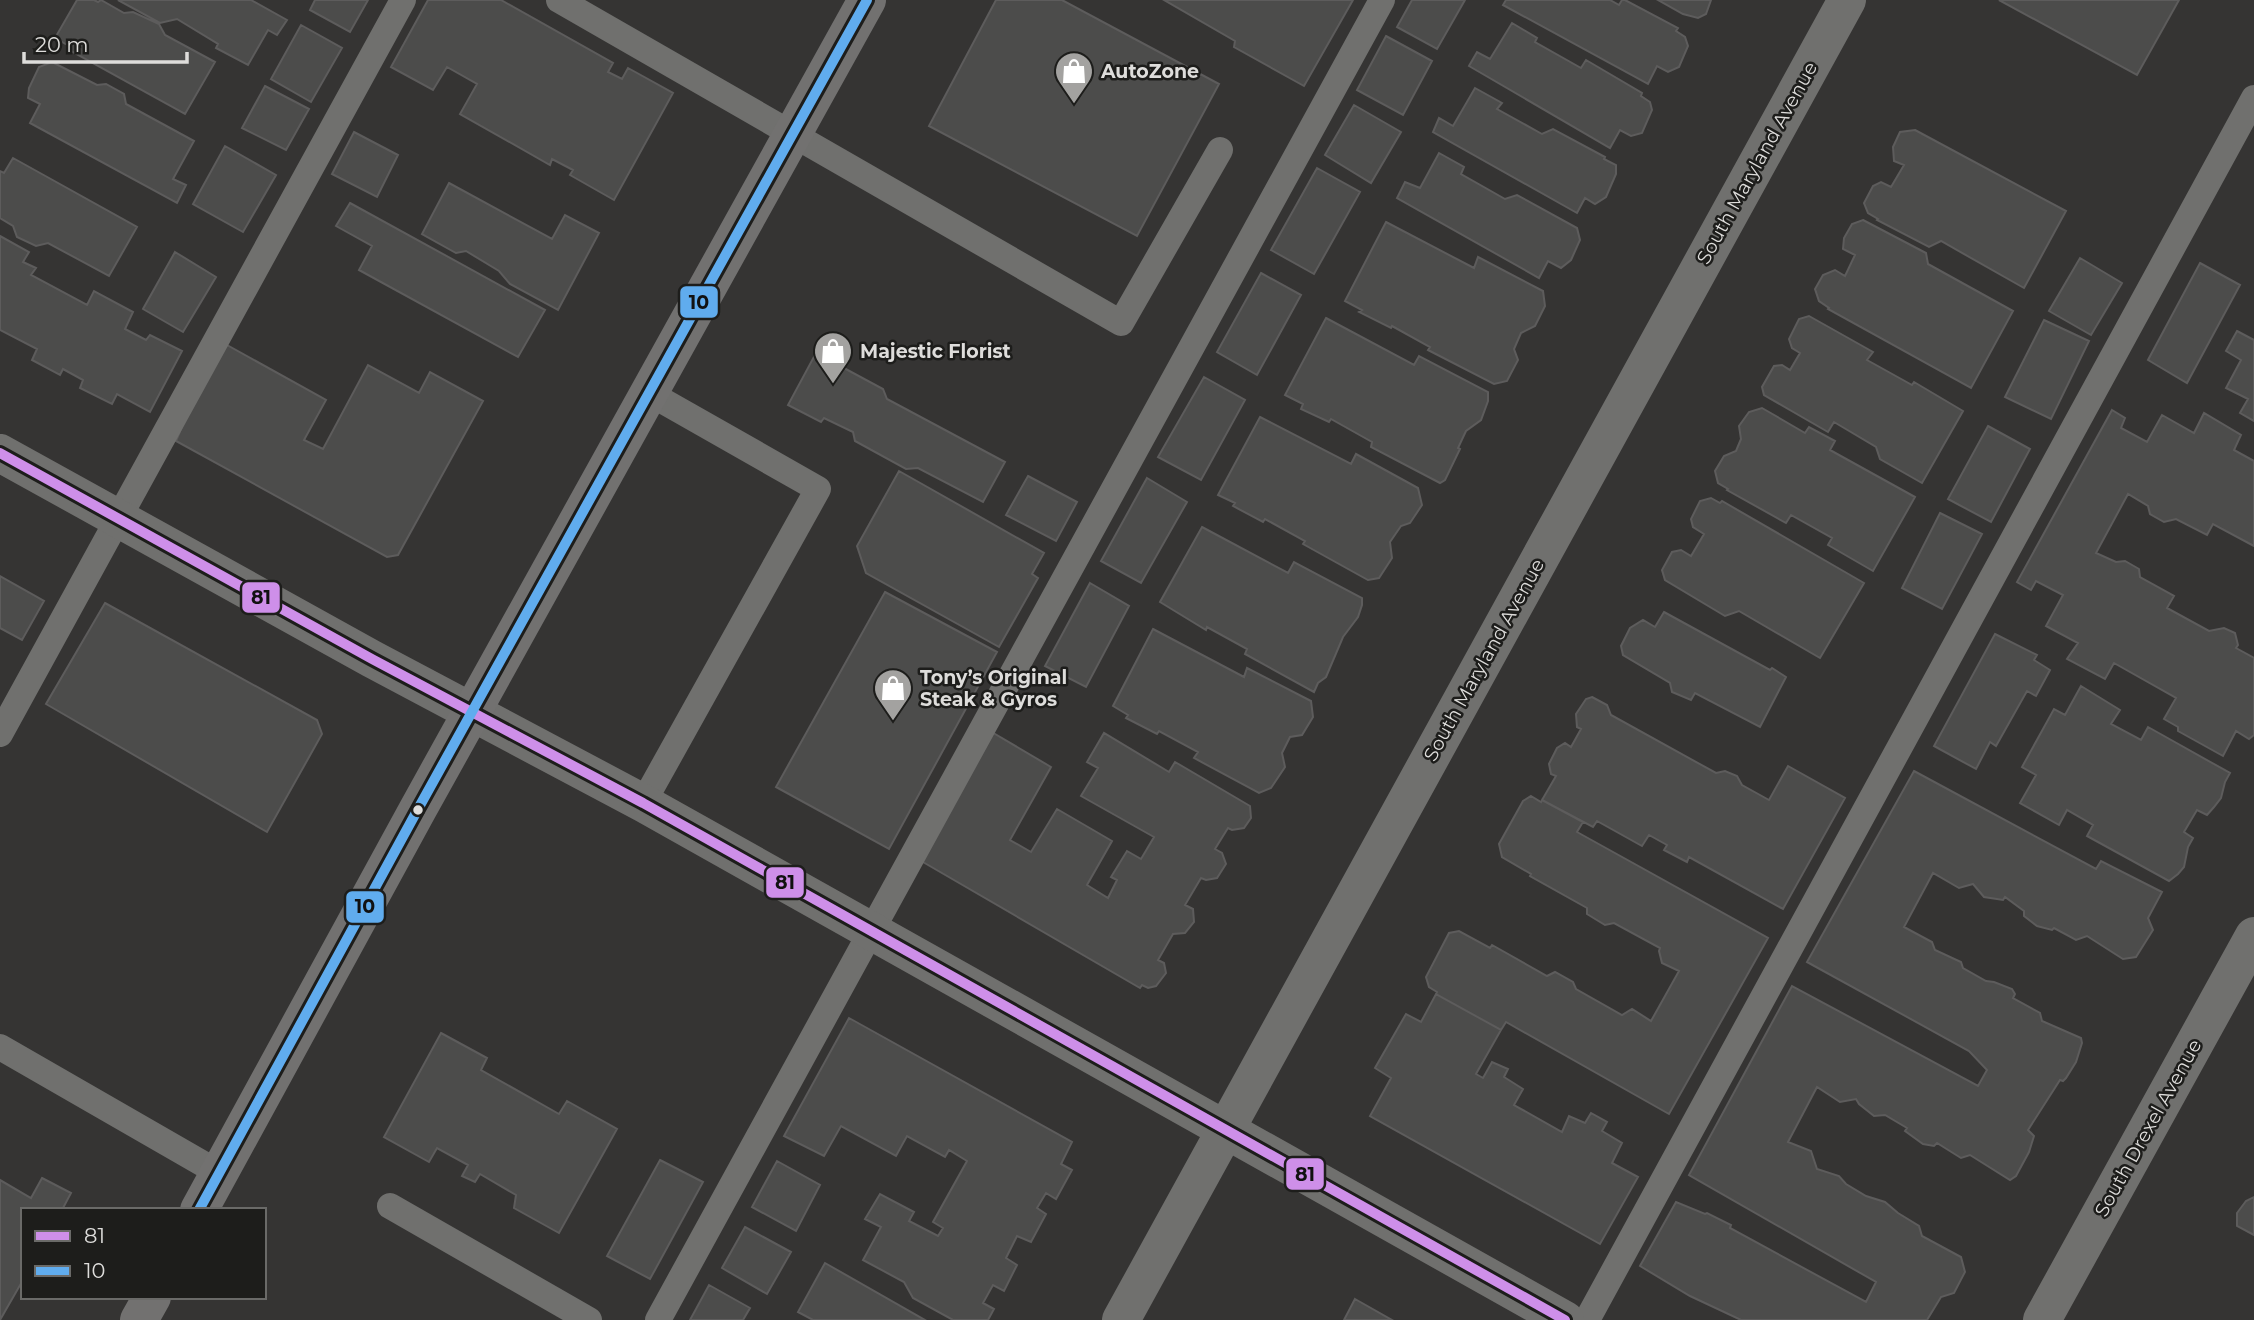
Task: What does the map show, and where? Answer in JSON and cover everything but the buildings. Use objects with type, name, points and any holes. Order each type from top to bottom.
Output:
[{"type":"main road","points":[[201,1208],[472,712],[867,0]]},
{"type":"main road","points":[[139,1320],[151,1299]]},
{"type":"street","name":"South Maryland Avenue","points":[[1121,1320],[1847,0]]},
{"type":"street","points":[[0,453],[372,659],[643,803],[1565,1320]]},
{"type":"street","name":"South Drexel Avenue","points":[[2042,1320],[2254,936]]},
{"type":"lane","points":[[0,734],[403,0]]},
{"type":"lane","points":[[559,0],[1121,323],[1220,150]]},
{"type":"lane","points":[[658,1320],[1382,0]]},
{"type":"lane","points":[[1587,1320],[2254,98]]},
{"type":"lane","points":[[643,803],[818,489],[649,393]]},
{"type":"lane","points":[[0,1047],[219,1173]]},
{"type":"lane","points":[[390,1206],[589,1320]]},
{"type":"transit line","name":"10","points":[[200,1208],[867,0]]},
{"type":"transit line","name":"81","points":[[0,453],[372,659],[643,803],[1565,1320]]},
{"type":"place","name":"AutoZone","points":[[1074,105]]},
{"type":"place","name":"Majestic Florist","points":[[833,385]]},
{"type":"place","name":"Tony’s Original Steak & Gyros","points":[[893,722]]}]
